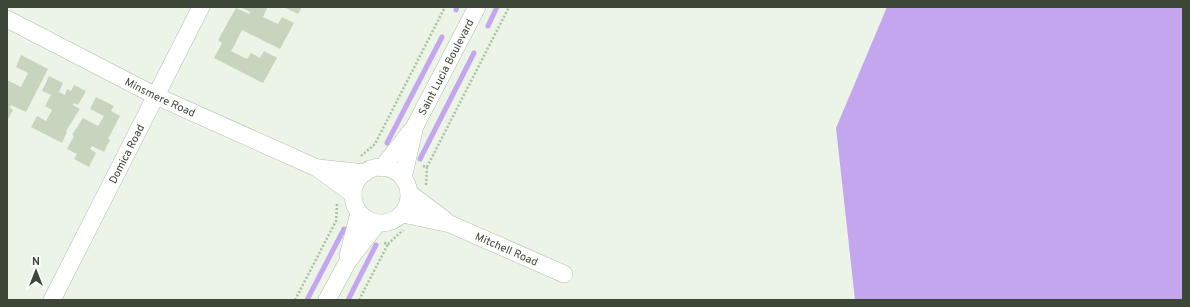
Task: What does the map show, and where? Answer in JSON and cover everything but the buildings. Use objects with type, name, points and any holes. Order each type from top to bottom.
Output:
[{"type":"street","name":"Domica Road","points":[[52,300],[201,7]]},
{"type":"street","name":"Saint Lucia Boulevard","points":[[382,168],[401,156],[477,7]]},
{"type":"street","name":"Minsmere Road","points":[[8,22],[156,96],[317,168],[342,177],[365,173]]},
{"type":"street","name":"Saint Lucia Boulevard","points":[[401,156],[408,206],[415,212]]},
{"type":"street","points":[[327,300],[348,260],[367,229],[368,220],[359,213],[354,202],[353,194],[357,180],[365,173],[373,169],[382,168],[392,170],[406,186]]},
{"type":"street","name":"Minsmere Road","points":[[342,177],[353,194]]},
{"type":"street","points":[[367,229],[415,212]]},
{"type":"street","name":"Mitchell Road","points":[[415,212],[450,224],[564,274]]},
{"type":"path","points":[[295,300],[336,221],[342,177],[375,144],[445,7]]},
{"type":"path","points":[[359,300],[388,244],[415,212],[427,167],[509,7]]},
{"type":"path","points":[[375,144],[427,167]]},
{"type":"path","points":[[336,221],[367,229],[388,244]]},
{"type":"shaded area","points":[[887,7],[1183,7],[1183,300],[855,300],[836,128]]},
{"type":"waterway","points":[[488,26],[497,7]]},
{"type":"waterway","points":[[387,143],[442,37]]},
{"type":"waterway","points":[[420,159],[474,53]]},
{"type":"waterway","points":[[307,300],[344,229]]},
{"type":"waterway","points":[[348,300],[376,245]]}]
